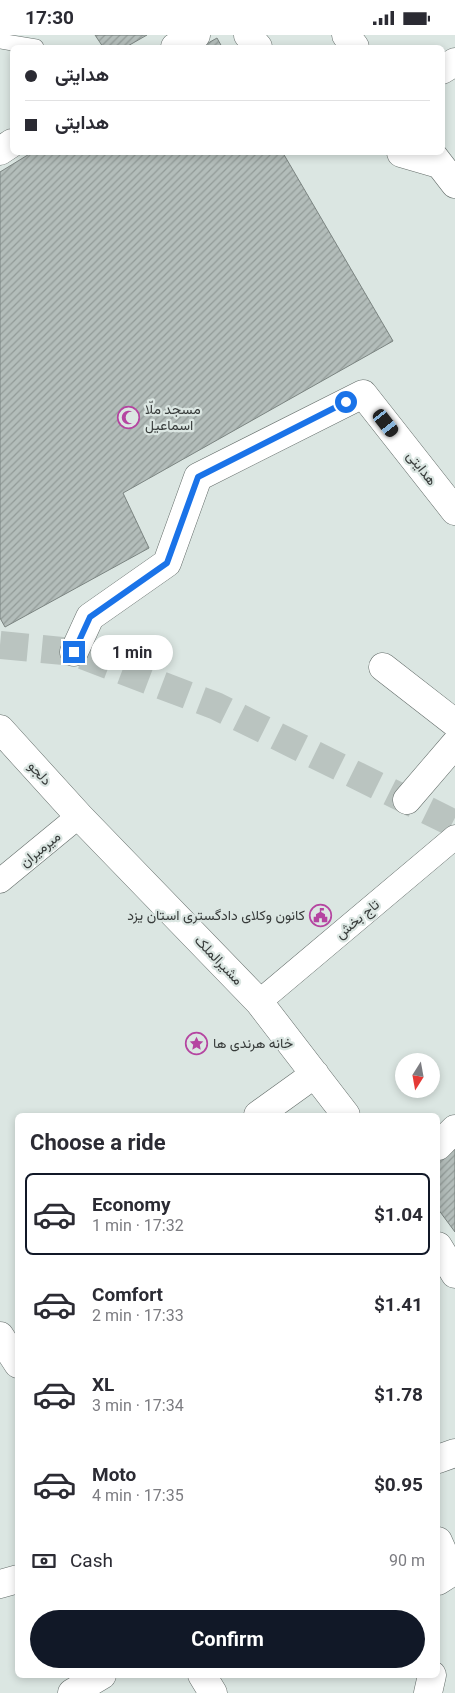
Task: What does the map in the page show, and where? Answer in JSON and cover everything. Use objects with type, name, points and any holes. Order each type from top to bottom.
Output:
[{"type":"street","points":[[178,45],[196,35]]},
{"type":"street","points":[[248,35],[256,45]]},
{"type":"street","points":[[407,155],[442,167]]},
{"type":"street","name":"هدایتی","points":[[74,652],[90,617],[167,563],[198,477],[363,393],[455,511]]},
{"type":"street","points":[[383,667],[455,723]]},
{"type":"street","name":"دلجو","points":[[0,729],[79,816]]},
{"type":"street","points":[[407,800],[455,744]]},
{"type":"street","name":"میرمیران","points":[[0,881],[79,816]]},
{"type":"street","name":"مشیرالملک","points":[[79,816],[260,1002],[344,1113]]},
{"type":"street","name":"تاج بخش","points":[[260,1002],[455,837]]},
{"type":"street","points":[[261,1113],[314,1074]]},
{"type":"street","points":[[440,1143],[455,1129]]},
{"type":"street","points":[[440,1249],[455,1274]]},
{"type":"street","points":[[0,1336],[15,1358]]},
{"type":"street","points":[[440,1458],[455,1453]]},
{"type":"street","points":[[440,1546],[452,1573],[440,1580]]},
{"type":"street","points":[[0,1584],[15,1580]]},
{"type":"street","points":[[72,1693],[97,1678]]},
{"type":"street","points":[[204,1678],[213,1693]]},
{"type":"street","points":[[428,1693],[431,1678]]},
{"type":"lane","points":[[0,41],[24,45]]},
{"type":"building","points":[[95,35],[147,35],[130,45],[102,45]]},
{"type":"building","points":[[217,38],[221,45],[205,45]]},
{"type":"building","name":"مسجد ملّا اسماعیل","points":[[28,155],[284,155],[393,341],[123,493],[149,548],[5,627],[0,618],[0,172]]},
{"type":"building","points":[[455,1145],[455,1232],[440,1212],[440,1158]]},
{"type":"tunnel","points":[[0,645],[74,652],[216,706],[455,824]]},
{"type":"place","name":"مسجد ملّا اسماعیل","points":[[129,417]]},
{"type":"place","name":"کانون وکلای دادگستری استان یزد","points":[[321,915]]},
{"type":"place","name":"خانه هرندی ها","points":[[197,1043]]},
{"type":"route","points":[[74,652],[90,617],[167,563],[198,477],[346,402]]}]
